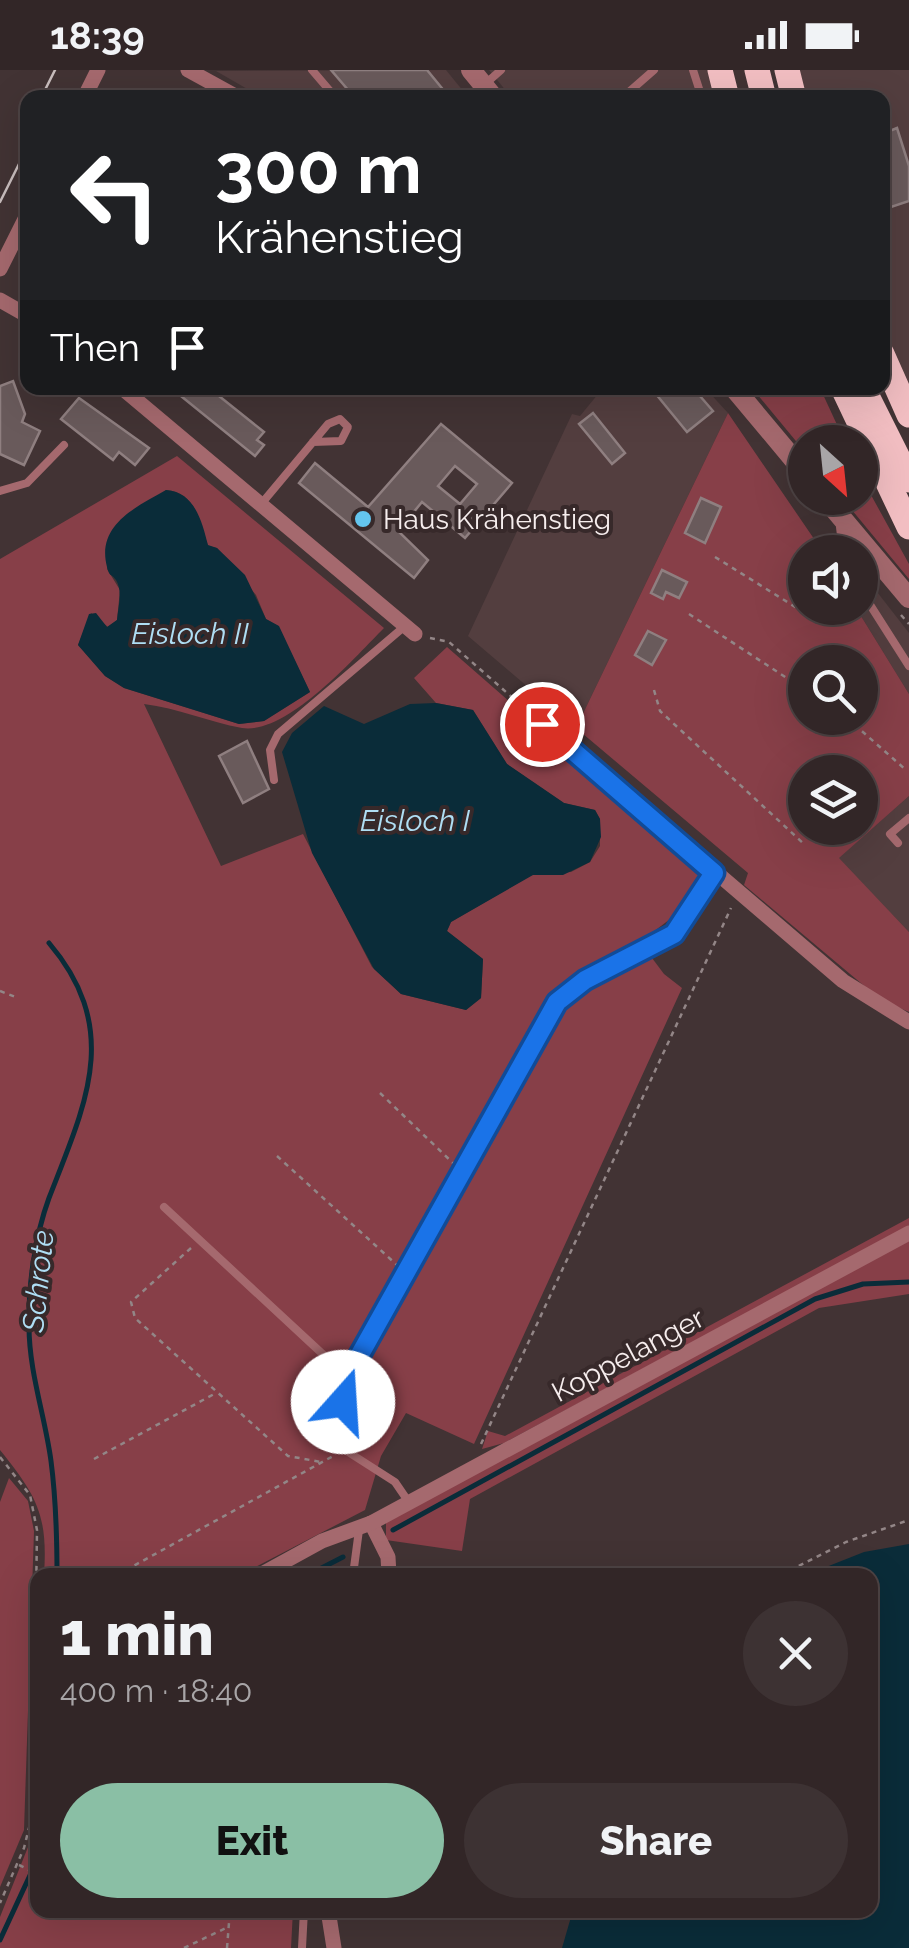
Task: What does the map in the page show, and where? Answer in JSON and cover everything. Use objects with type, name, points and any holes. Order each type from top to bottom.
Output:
[{"type":"highway","points":[[890,372],[909,415]]},
{"type":"highway","points":[[834,395],[851,425]]},
{"type":"highway","points":[[845,395],[856,425]]},
{"type":"highway","points":[[866,395],[909,480]]},
{"type":"highway","points":[[878,473],[909,528]]},
{"type":"street","points":[[188,70],[225,90]]},
{"type":"street","points":[[0,269],[20,229]]},
{"type":"street","points":[[131,395],[410,630]]},
{"type":"street","points":[[740,395],[788,453]]},
{"type":"street","points":[[840,515],[909,598]]},
{"type":"street","points":[[542,724],[854,990],[909,1022]]},
{"type":"street","name":"Koppelanger","points":[[273,1568],[365,1525],[909,1233]]},
{"type":"street","points":[[365,1525],[388,1556],[389,1568]]},
{"type":"street","points":[[329,1918],[334,1948]]},
{"type":"lane","points":[[312,70],[329,90]]},
{"type":"lane","points":[[483,84],[502,70]]},
{"type":"lane","points":[[631,90],[654,70]]},
{"type":"lane","points":[[262,502],[313,442],[334,420],[347,424],[348,433],[341,442],[313,442]]},
{"type":"lane","points":[[0,491],[27,483],[64,445]]},
{"type":"lane","points":[[878,617],[909,666]]},
{"type":"lane","points":[[274,780],[270,750],[278,734],[410,630]]},
{"type":"lane","points":[[898,843],[890,834],[909,818]]},
{"type":"lane","points":[[342,1391],[561,998],[674,934],[714,873]]},
{"type":"lane","points":[[164,1207],[328,1359],[342,1391],[345,1450],[395,1482],[408,1502]]},
{"type":"lane","points":[[354,1568],[365,1525]]},
{"type":"lane","points":[[302,1948],[304,1918]]},
{"type":"path","points":[[715,557],[788,602]]},
{"type":"path","points":[[689,614],[788,679]]},
{"type":"path","points":[[410,630],[450,642],[542,724]]},
{"type":"path","points":[[654,690],[660,711],[788,829]]},
{"type":"path","points":[[866,735],[906,770]]},
{"type":"path","points":[[470,1468],[738,892]]},
{"type":"path","points":[[0,992],[18,998]]},
{"type":"path","points":[[380,1094],[462,1170]]},
{"type":"path","points":[[276,1156],[405,1273]]},
{"type":"path","points":[[200,1240],[131,1302],[134,1318],[288,1456],[321,1462]]},
{"type":"path","points":[[94,1460],[217,1392]]},
{"type":"path","points":[[131,1568],[345,1450]]},
{"type":"path","points":[[0,1458],[28,1491],[36,1515],[36,1568]]},
{"type":"path","points":[[795,1568],[846,1542],[909,1520]]},
{"type":"path","points":[[0,1904],[18,1864],[30,1822]]},
{"type":"path","points":[[18,1864],[30,1870]]},
{"type":"path","points":[[227,1948],[229,1918]]},
{"type":"path","points":[[184,1948],[228,1927]]},
{"type":"shaded area","points":[[446,70],[462,90],[249,90],[216,71]]},
{"type":"shaded area","points":[[489,70],[710,70],[715,90],[505,90]]},
{"type":"shaded area","points":[[796,70],[909,70],[909,390],[890,347],[890,90],[801,90]]},
{"type":"shaded area","points":[[597,395],[711,395],[728,413],[576,728],[468,636],[572,414],[580,416]]},
{"type":"shaded area","points":[[758,395],[823,395],[837,425],[788,425],[788,431]]},
{"type":"shaded area","points":[[728,413],[788,501],[788,515],[798,515],[811,535],[788,535],[788,625],[866,625],[909,694],[909,796],[878,823],[878,755],[788,755],[788,845],[854,845],[839,858],[909,932],[909,1012],[881,1000],[744,885],[748,873],[576,728]]},
{"type":"shaded area","points":[[177,456],[384,628],[319,692],[279,720],[260,727],[242,728],[144,704],[221,866],[303,834],[372,967],[401,994],[466,1010],[481,998],[483,959],[447,931],[451,922],[533,874],[571,872],[590,862],[600,846],[600,819],[595,810],[564,803],[507,764],[473,710],[436,703],[414,678],[447,647],[706,873],[682,910],[640,942],[664,974],[682,988],[474,1444],[406,1413],[381,1456],[365,1510],[253,1568],[44,1568],[44,1537],[37,1507],[0,1450],[0,559]],"holes":[[[166,490],[184,496],[195,510],[208,546],[217,548],[256,595],[266,619],[278,626],[310,692],[264,721],[239,724],[124,688],[105,676],[78,645],[91,613],[108,627],[117,620],[120,590],[107,569],[107,543]]]},
{"type":"shaded area","points":[[878,508],[909,564],[909,579],[878,542],[878,535],[873,535],[856,515],[878,515]]},
{"type":"shaded area","points":[[878,593],[909,633],[909,694],[866,625],[878,625]]},
{"type":"shaded area","points":[[909,796],[909,932],[838,858],[853,845],[878,845],[878,823]]},
{"type":"shaded area","points":[[909,1218],[909,1227],[504,1443],[482,1449],[488,1431],[505,1436]]},
{"type":"shaded area","points":[[909,1237],[909,1294],[819,1308],[470,1499],[462,1551],[386,1540],[386,1520]]},
{"type":"shaded area","points":[[9,1478],[28,1501],[34,1531],[24,1830],[0,1887],[0,1502]]},
{"type":"shaded area","points":[[30,1842],[30,1918],[293,1918],[291,1948],[0,1948],[0,1917]]},
{"type":"water","name":"Eisloch II","points":[[166,490],[190,502],[200,518],[208,545],[217,548],[245,575],[266,619],[279,626],[310,692],[264,721],[239,724],[124,688],[105,676],[78,645],[89,614],[96,613],[107,627],[117,620],[119,589],[108,570],[105,552],[113,529],[131,511]]},
{"type":"water","name":"Eisloch I","points":[[436,703],[473,710],[507,764],[564,803],[595,810],[600,819],[601,837],[590,862],[563,875],[533,875],[451,922],[447,931],[483,959],[481,998],[466,1010],[401,994],[374,969],[312,853],[282,752],[292,733],[324,706],[364,724],[410,704]]},
{"type":"water","points":[[909,1544],[909,1948],[562,1948],[571,1918],[878,1918],[878,1568],[824,1568],[864,1552]]},
{"type":"building","points":[[331,70],[427,70],[443,90],[348,90]]},
{"type":"building","points":[[897,128],[909,166],[909,201],[890,207],[890,131]]},
{"type":"building","points":[[13,381],[25,414],[22,422],[40,431],[24,465],[0,454],[0,386]]},
{"type":"building","points":[[180,395],[218,395],[264,432],[257,440],[264,445],[255,456]]},
{"type":"building","points":[[657,395],[699,395],[713,411],[687,432]]},
{"type":"building","points":[[79,398],[149,448],[135,465],[119,452],[113,460],[61,419]]},
{"type":"building","points":[[593,413],[625,453],[612,464],[579,424]]},
{"type":"building","points":[[441,424],[512,483],[465,538],[422,502],[398,531],[428,560],[414,578],[299,483],[315,463],[368,507]],"holes":[[[455,466],[477,484],[460,504],[438,486]]]},
{"type":"building","points":[[701,498],[721,507],[705,543],[685,533]]},
{"type":"building","points":[[662,570],[687,582],[679,598],[666,592],[663,599],[651,593]]},
{"type":"building","points":[[648,631],[666,640],[652,665],[635,655]]},
{"type":"building","points":[[247,741],[269,789],[243,803],[219,756]]},
{"type":"waterway","name":"Schrote","points":[[49,943],[72,975],[85,1006],[91,1037],[84,1099],[44,1213],[30,1294],[32,1360],[53,1475],[57,1568]]},
{"type":"waterway","points":[[393,1530],[815,1299],[863,1284],[909,1282]]},
{"type":"waterway","points":[[322,1568],[343,1557]]},
{"type":"waterway","name":"Schrote","points":[[0,1940],[30,1875]]},
{"type":"tram line","points":[[45,90],[55,70]]},
{"type":"tram line","points":[[0,202],[20,162]]},
{"type":"place","name":"Haus Krähenstieg","points":[[363,519]]},
{"type":"route","points":[[343,1402],[344,1383],[557,1002],[585,980],[674,934],[714,873],[542,724]]}]
